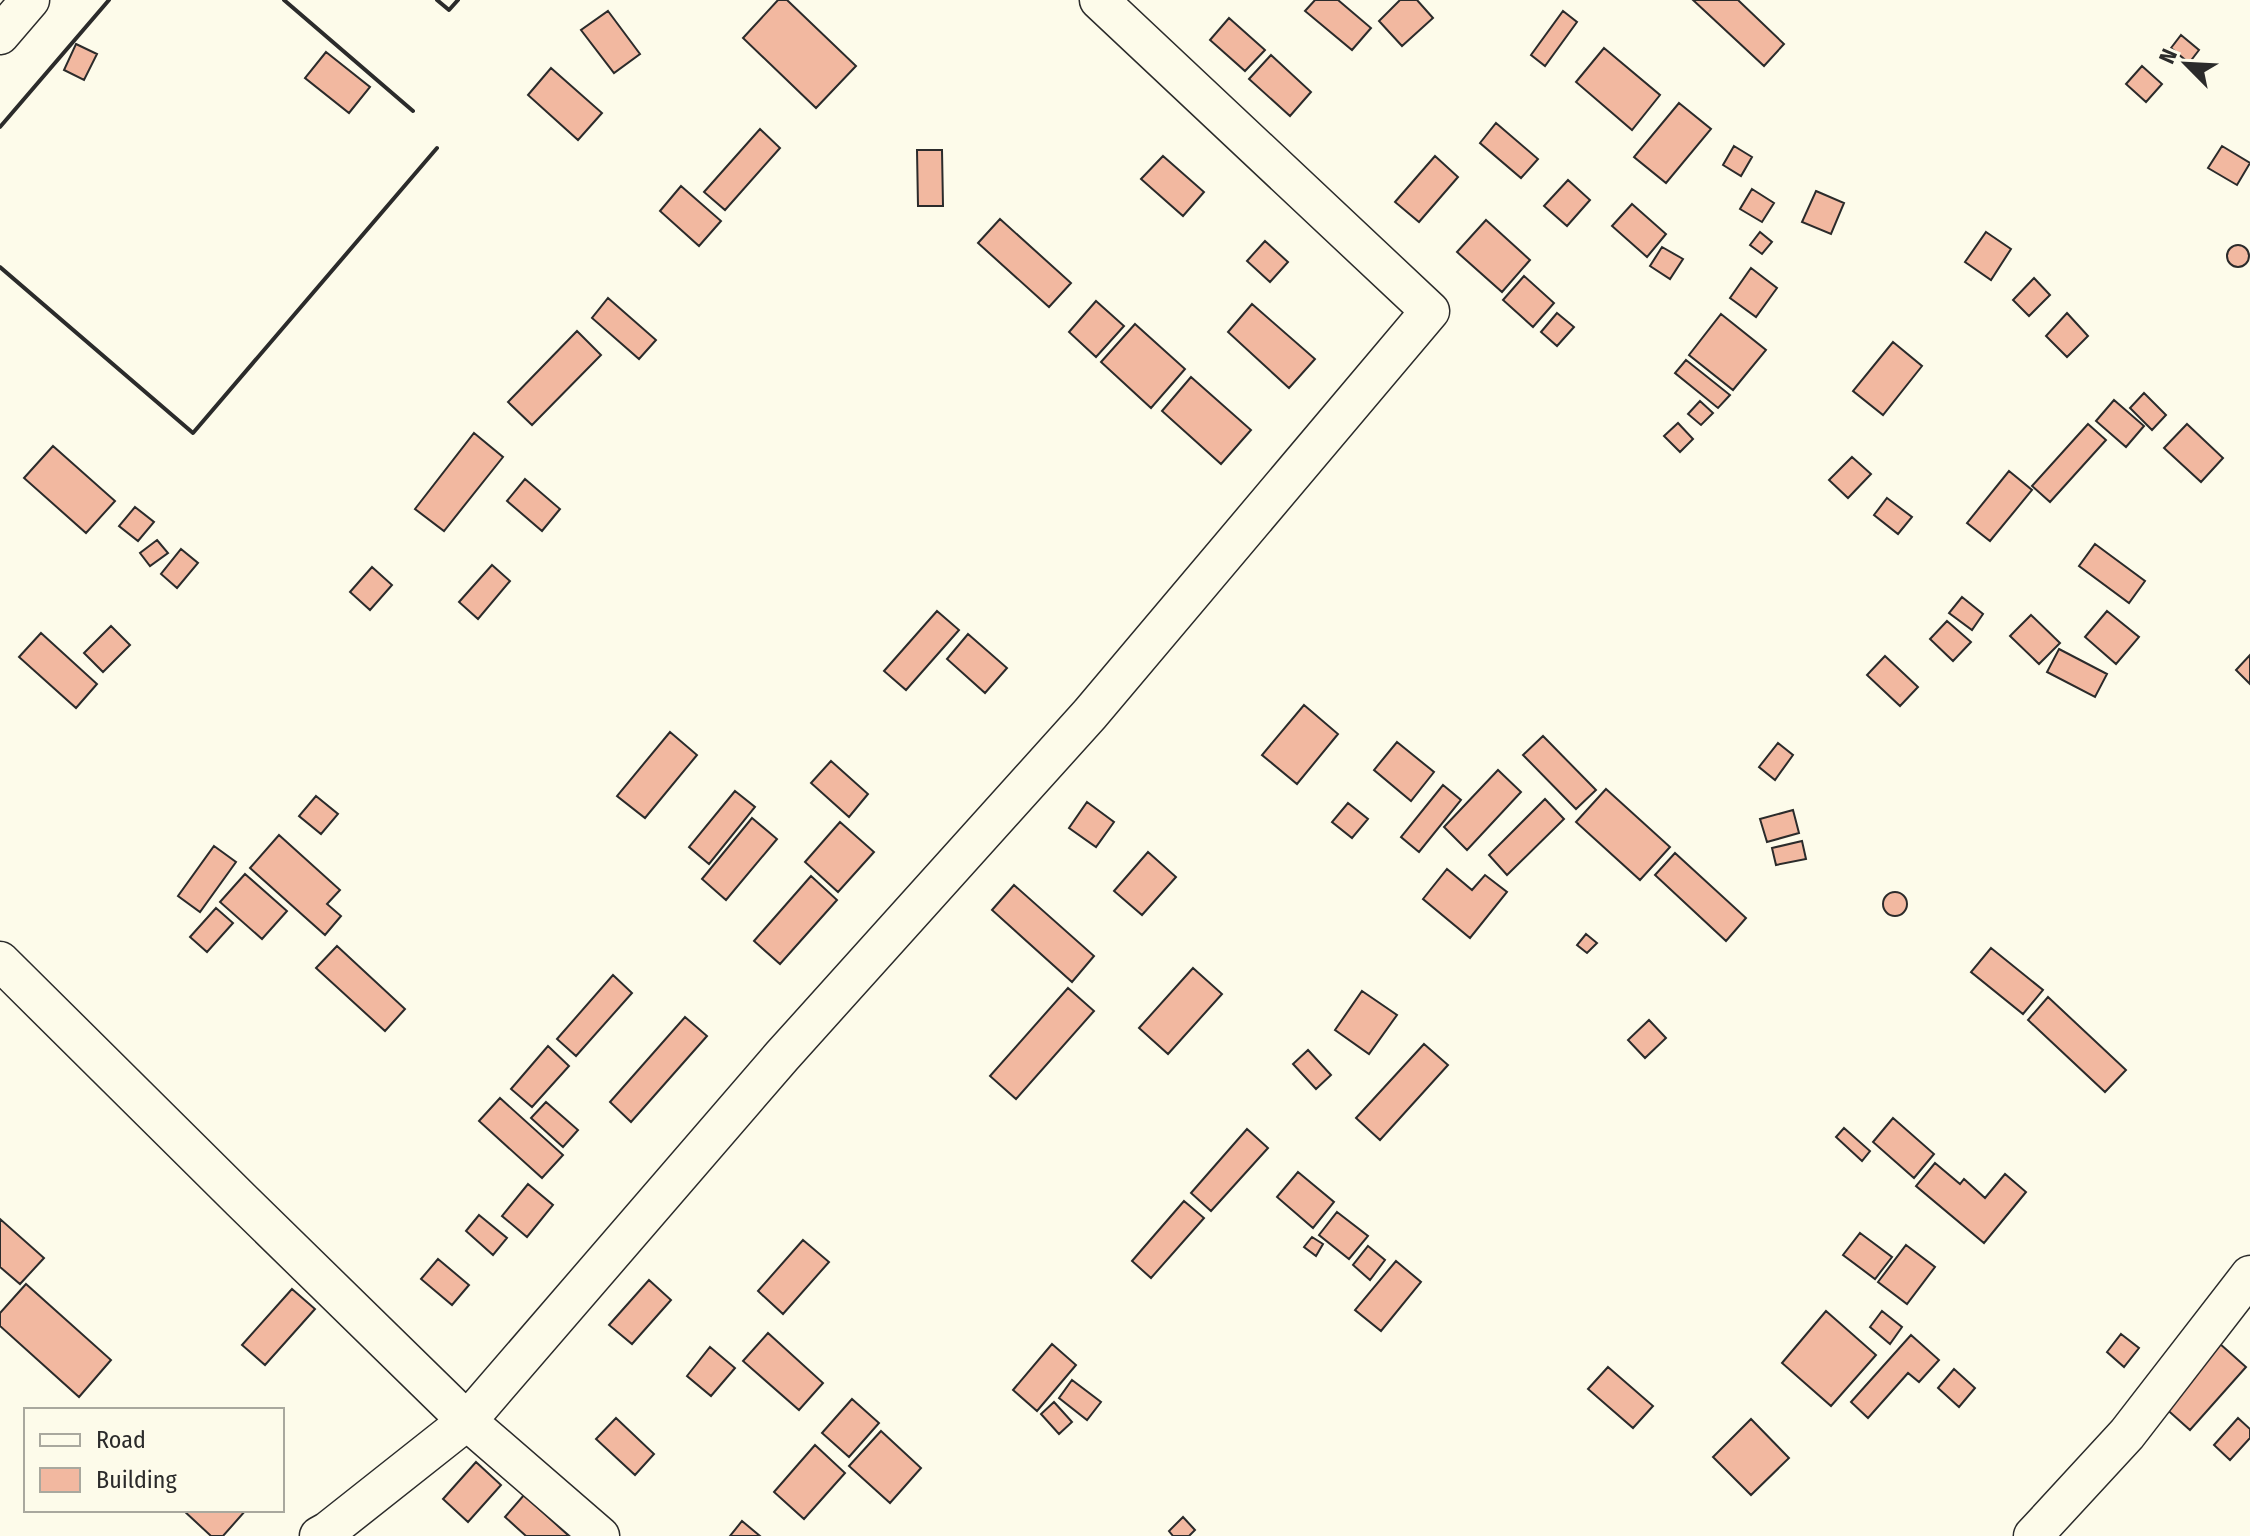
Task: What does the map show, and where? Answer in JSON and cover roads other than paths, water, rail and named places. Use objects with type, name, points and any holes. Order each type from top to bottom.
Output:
[{"type":"street","points":[[0,35],[30,0]]},
{"type":"street","points":[[319,1536],[467,1421],[782,1056],[1090,714],[1430,311],[1099,0]]},
{"type":"street","points":[[0,961],[467,1421],[600,1536]]},
{"type":"street","points":[[2033,1536],[2127,1434],[2250,1275]]}]
